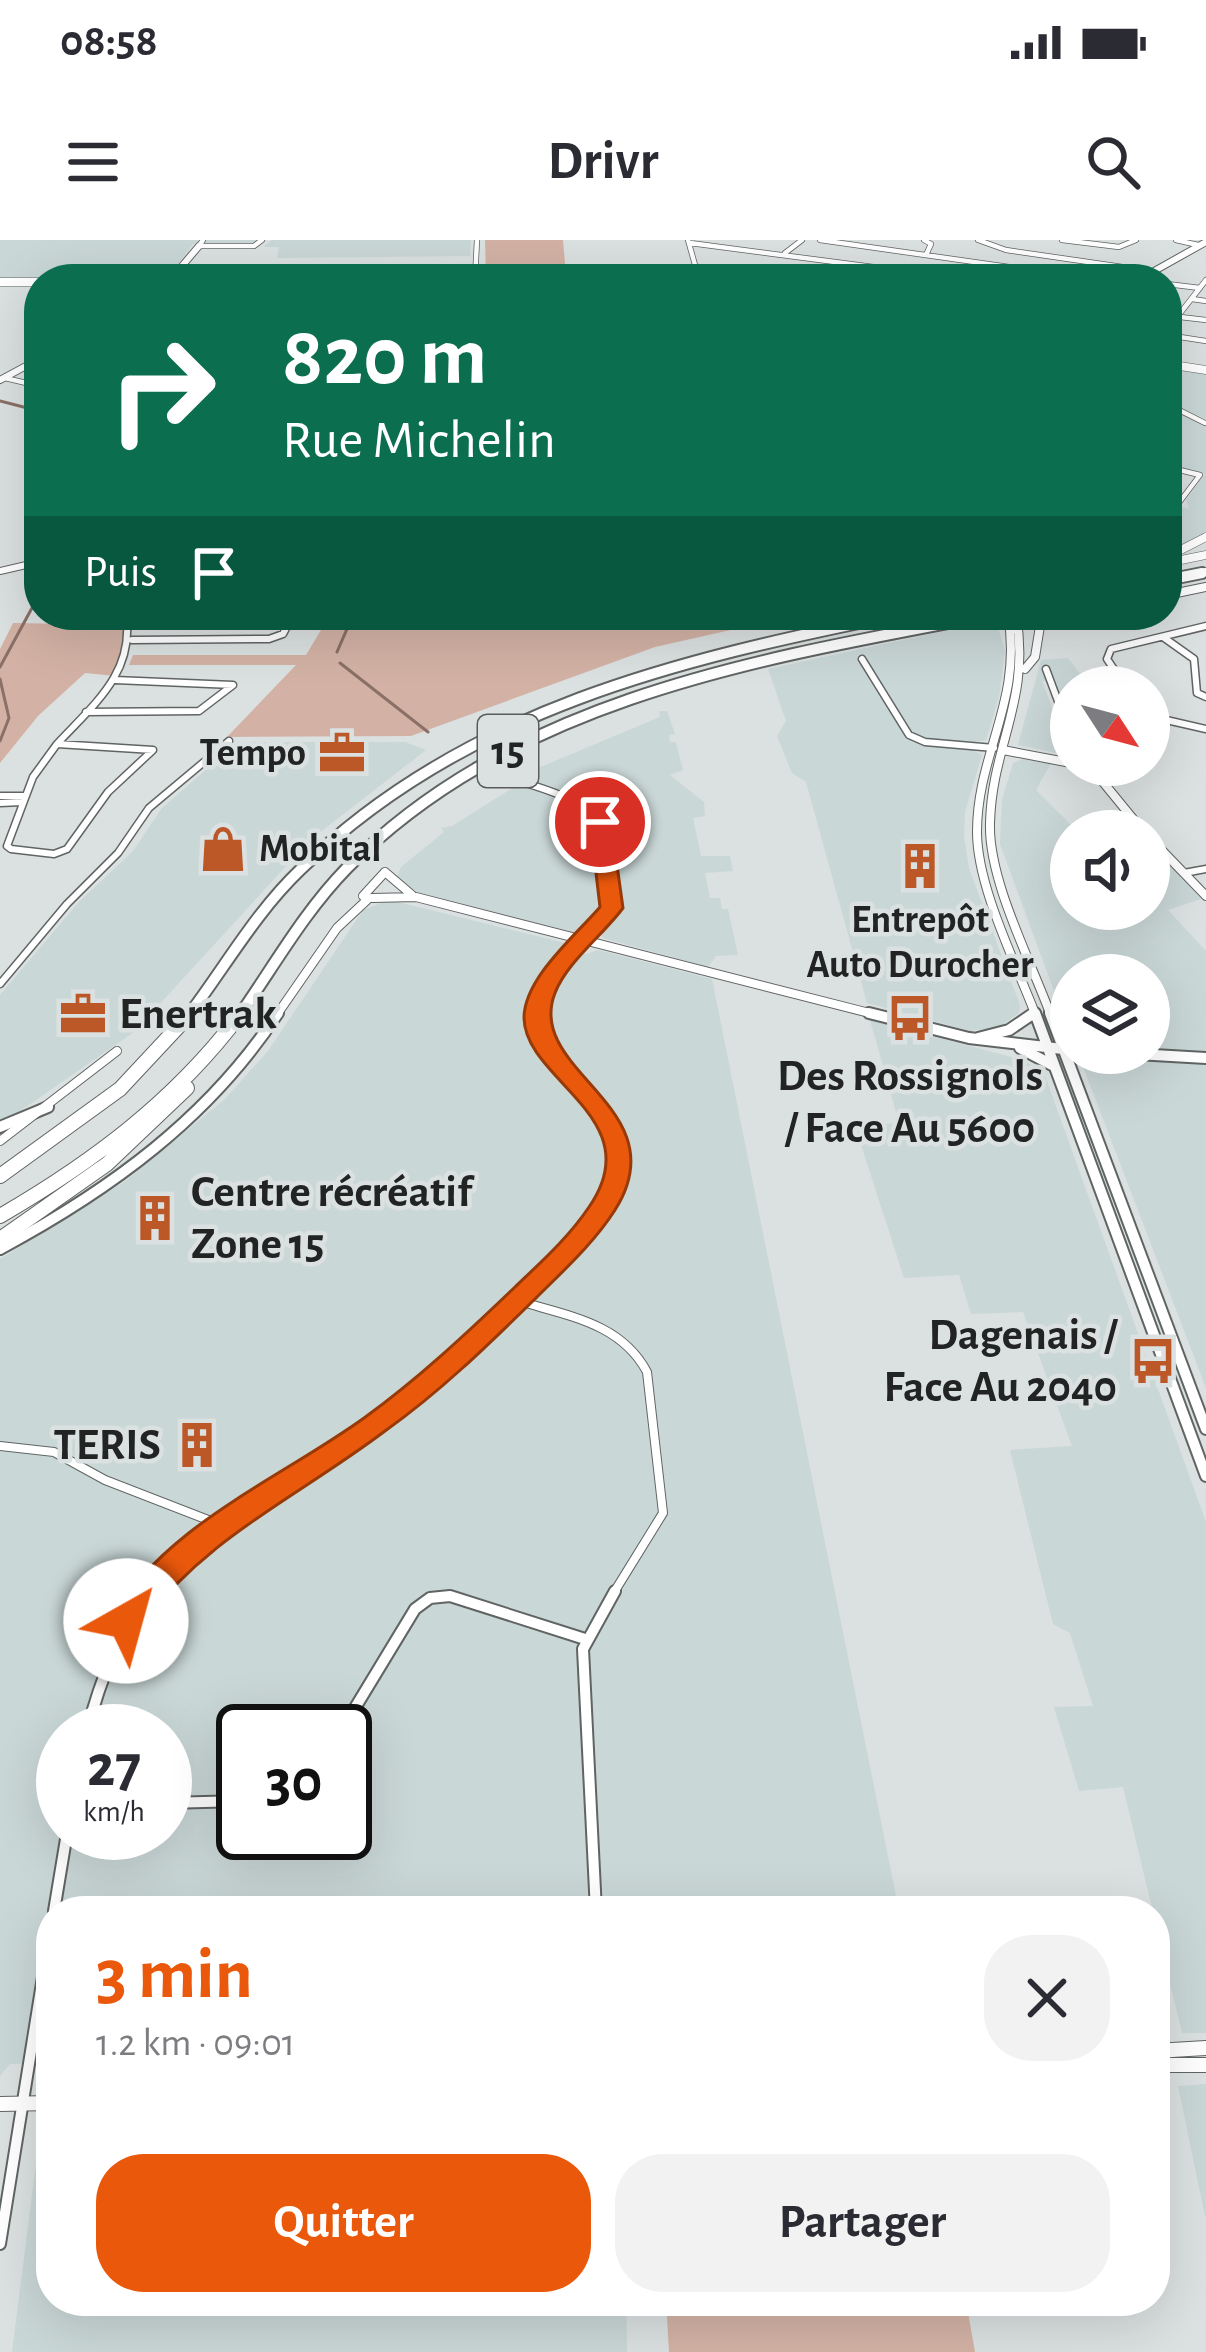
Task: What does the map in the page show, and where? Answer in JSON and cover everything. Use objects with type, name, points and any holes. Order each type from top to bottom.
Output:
[{"type":"highway","name":"15","points":[[0,1176],[70,1129],[137,1072],[176,1031],[295,875],[357,816],[424,770],[529,715],[628,677],[823,630]]},
{"type":"highway","name":"15","points":[[0,1218],[61,1179],[177,1086],[257,991],[310,910],[372,844],[440,791],[512,748],[595,711],[695,677],[919,630]]},
{"type":"highway","points":[[0,1239],[78,1187],[158,1120],[215,1054],[257,991]]},
{"type":"main road","points":[[1164,264],[1199,243]]},
{"type":"main road","points":[[1014,630],[1016,668],[991,804],[990,848],[1050,1005]]},
{"type":"main road","points":[[1016,630],[1025,669]]},
{"type":"main road","points":[[1039,630],[1035,657],[1025,669],[976,810],[977,848],[1050,1056]]},
{"type":"main road","points":[[1000,749],[1050,759]]},
{"type":"main road","points":[[1104,786],[1125,810]]},
{"type":"main road","points":[[1170,859],[1206,896]]},
{"type":"main road","points":[[369,899],[363,896],[385,872],[416,897]]},
{"type":"main road","points":[[0,1249],[116,1176],[211,1098],[260,1043],[356,905],[369,899],[416,897],[976,1040],[1050,1049]]},
{"type":"main road","points":[[976,1040],[1010,1030],[1034,1013]]},
{"type":"main road","points":[[1017,1046],[1050,1064]]},
{"type":"main road","points":[[1170,1056],[1206,1058]]},
{"type":"main road","points":[[1057,1074],[1206,1476]]},
{"type":"main road","points":[[1076,1074],[1206,1429]]},
{"type":"main road","points":[[0,1127],[48,1107]]},
{"type":"main road","points":[[1170,2050],[1206,2048]]},
{"type":"main road","points":[[1170,2065],[1206,2066]]},
{"type":"main road","points":[[0,2104],[36,2103]]},
{"type":"street","points":[[201,243],[254,246],[262,240]]},
{"type":"street","points":[[785,254],[802,240]]},
{"type":"street","points":[[820,240],[985,264]]},
{"type":"street","points":[[924,240],[931,248],[926,255]]},
{"type":"street","points":[[978,240],[1006,250],[1103,264]]},
{"type":"street","points":[[1062,240],[1119,247],[1136,240]]},
{"type":"street","points":[[1177,240],[1199,243]]},
{"type":"street","points":[[689,242],[857,264]]},
{"type":"street","points":[[1065,259],[1082,243]]},
{"type":"street","points":[[1182,312],[1206,280]]},
{"type":"street","points":[[1182,286],[1200,288]]},
{"type":"street","points":[[1192,299],[1206,301]]},
{"type":"street","points":[[1182,471],[1200,475],[1182,499]]},
{"type":"street","points":[[1111,666],[1108,652],[1206,626]]},
{"type":"street","points":[[56,744],[154,750],[107,792],[62,852],[7,846],[24,799],[56,744],[115,680],[132,640],[130,630]]},
{"type":"street","points":[[132,640],[269,639],[285,630]]},
{"type":"street","points":[[1162,636],[1194,659],[1198,694],[1206,698]]},
{"type":"street","points":[[862,658],[909,735],[925,742],[1000,749]]},
{"type":"street","points":[[1046,669],[1050,680]]},
{"type":"street","points":[[85,712],[199,711],[233,685],[224,681],[115,680]]},
{"type":"street","points":[[1170,721],[1206,729]]},
{"type":"street","points":[[0,984],[67,904],[115,856],[149,808],[229,741]]},
{"type":"street","points":[[93,1704],[100,1674],[126,1621],[166,1570],[220,1525],[392,1413],[519,1301],[592,1224],[616,1177],[616,1142],[606,1116],[550,1055],[537,1025],[544,988],[612,905],[600,820],[576,800],[512,779]]},
{"type":"street","points":[[0,800],[24,799]]},
{"type":"street","points":[[1184,873],[1206,869]]},
{"type":"street","points":[[0,1141],[117,1051]]},
{"type":"street","points":[[519,1301],[614,1333],[636,1351],[647,1372],[663,1513],[585,1639],[595,1896]]},
{"type":"street","points":[[0,1446],[54,1452],[105,1480],[220,1525]]},
{"type":"street","points":[[357,1704],[416,1608],[430,1598],[454,1597],[585,1639]]},
{"type":"street","points":[[57,1896],[63,1860]]},
{"type":"street","points":[[0,2244],[36,2013]]},
{"type":"shaded area","points":[[0,240],[259,240],[254,244],[193,244],[178,264],[24,264],[24,280],[0,280]]},
{"type":"shaded area","points":[[272,240],[471,240],[470,256],[277,258],[279,247],[263,247]]},
{"type":"shaded area","points":[[485,240],[563,240],[565,264],[486,264]]},
{"type":"shaded area","points":[[1182,368],[1206,372],[1206,419],[1182,409]]},
{"type":"shaded area","points":[[1182,414],[1206,428],[1206,533],[1182,547],[1182,507],[1189,508],[1186,500],[1205,474],[1182,469]]},
{"type":"shaded area","points":[[13,623],[24,623],[24,630],[130,630],[132,640],[116,676],[85,673],[38,716],[0,763],[0,649]]},
{"type":"shaded area","points":[[321,630],[731,630],[655,647],[411,736],[227,737],[296,665],[129,665],[133,655],[306,655]]},
{"type":"shaded area","points":[[949,630],[999,630],[1005,651],[999,697],[986,740],[976,742],[973,750],[982,755],[965,812],[964,836],[969,868],[1020,1005],[1019,1013],[1001,1026],[971,1031],[867,1003],[806,782],[792,773],[777,736],[786,721],[768,669]]},
{"type":"shaded area","points":[[1068,658],[1074,666],[1050,666],[1050,680],[1042,681],[1050,702],[1050,752],[1018,745],[1041,660]]},
{"type":"shaded area","points":[[659,711],[667,711],[675,734],[669,735],[670,742],[676,742],[683,770],[670,775],[704,802],[705,816],[693,818],[701,856],[730,856],[733,871],[705,873],[710,898],[720,898],[722,909],[728,909],[738,955],[716,956],[708,967],[603,938],[601,933],[620,903],[606,817],[584,799],[519,776],[660,717]]},
{"type":"shaded area","points":[[238,742],[405,742],[426,750],[310,840],[134,1032],[0,1125],[0,995],[78,903],[133,851],[162,808]]},
{"type":"shaded area","points":[[1026,758],[1050,763],[1036,790],[1056,810],[1050,810],[1050,930],[1170,930],[1170,912],[1206,951],[1206,1388],[1086,1074],[1170,1074],[1170,954],[1050,954],[1050,980],[1000,844],[1002,800],[1013,763]]},
{"type":"shaded area","points":[[517,785],[571,803],[593,823],[605,906],[586,929],[573,932],[419,893],[397,877],[401,867],[444,832],[441,828],[452,826]]},
{"type":"shaded area","points":[[1170,866],[1201,899],[1170,909]]},
{"type":"shaded area","points":[[389,900],[565,943],[565,949],[587,954],[598,950],[712,979],[896,1896],[36,1896],[36,2063],[10,2064],[0,2076],[0,1259],[124,1182],[225,1099],[268,1051],[363,910]]},
{"type":"shaded area","points":[[870,1020],[1023,1060],[1044,1073],[1206,1522],[1206,2033],[1182,2033],[1170,1983],[1170,1896],[1149,1896],[1123,1787],[1079,1791],[1054,1707],[1093,1706],[1070,1633],[1053,1624],[1010,1450],[1072,1446],[1023,1312],[971,1314],[959,1275],[904,1278],[855,1126],[899,1123]]},
{"type":"shaded area","points":[[1206,2084],[1206,2216],[1205,2216],[1178,2086]]},
{"type":"shaded area","points":[[36,2164],[36,2316],[626,2316],[627,2352],[12,2352]]},
{"type":"shaded area","points":[[667,2316],[969,2316],[975,2352],[669,2352]]},
{"type":"waterway","points":[[0,401],[24,407]]},
{"type":"waterway","points":[[0,667],[24,623]]},
{"type":"waterway","points":[[337,652],[347,630]]},
{"type":"waterway","points":[[340,663],[428,732]]},
{"type":"waterway","points":[[0,679],[9,718],[0,741]]},
{"type":"place","name":"Tempo","points":[[342,753]]},
{"type":"place","name":"Mobital","points":[[223,849]]},
{"type":"place","name":"Entrepôt Auto Durocher","points":[[920,866]]},
{"type":"place","name":"Enertrak","points":[[83,1014]]},
{"type":"place","name":"Des Rossignols / Face Au 5600","points":[[910,1018]]},
{"type":"place","name":"Centre récréatif Zone 15","points":[[155,1218]]},
{"type":"place","name":"Dagenais / Face Au 2040","points":[[1153,1361]]},
{"type":"place","name":"TERIS","points":[[197,1445]]},
{"type":"route","points":[[126,1621],[160,1577],[202,1538],[375,1425],[459,1357],[569,1250],[605,1206],[617,1170],[613,1131],[593,1097],[550,1055],[536,1018],[544,988],[612,908],[600,822]]}]
